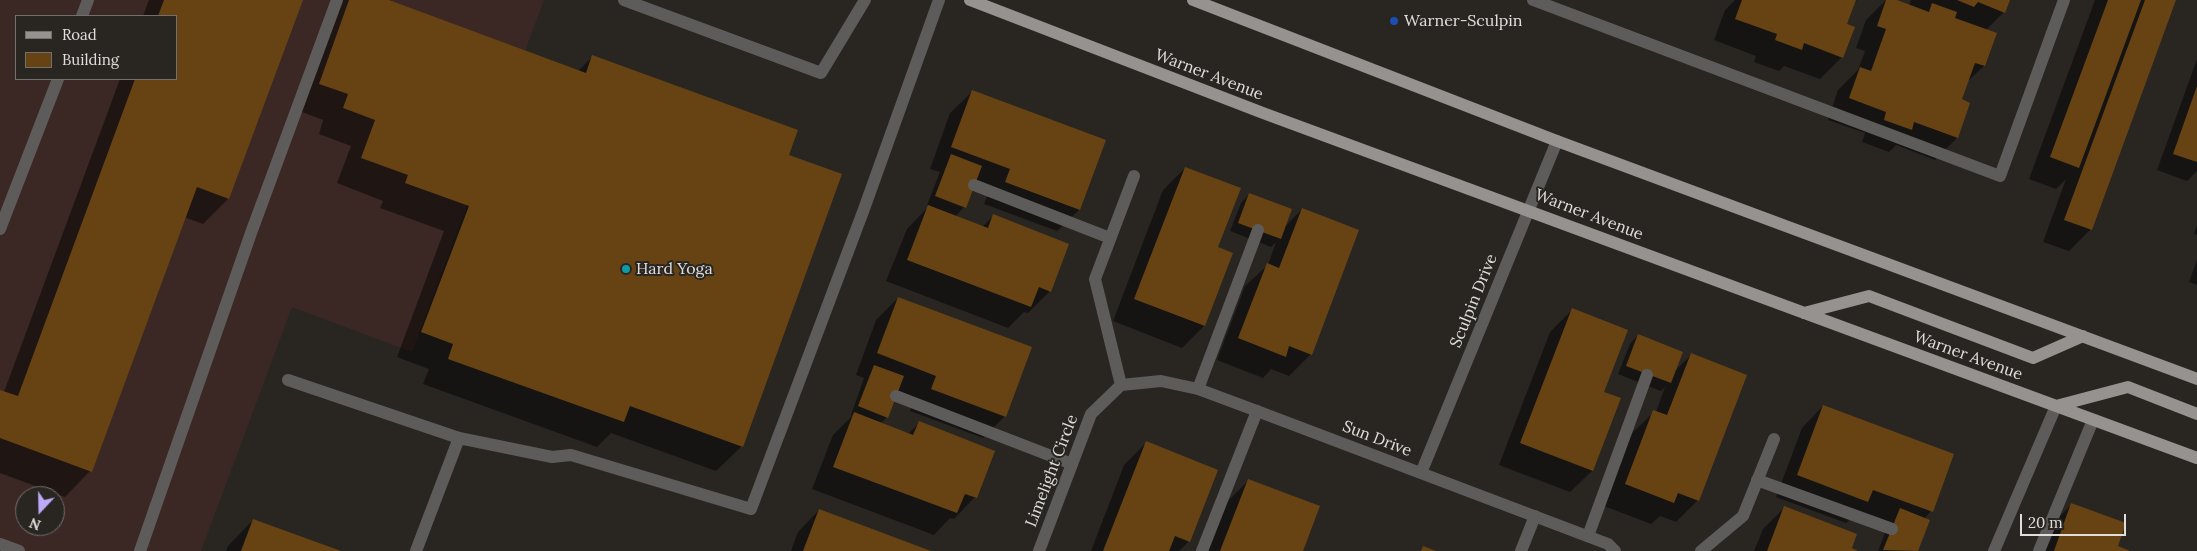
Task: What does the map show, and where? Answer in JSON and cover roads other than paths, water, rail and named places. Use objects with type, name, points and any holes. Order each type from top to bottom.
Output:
[{"type":"main road","name":"Warner Avenue","points":[[970,0],[1263,113],[2197,458]]},
{"type":"main road","points":[[1192,0],[1557,141],[2197,378]]},
{"type":"main road","points":[[1804,313],[1869,296],[2033,358],[2083,336]]},
{"type":"main road","points":[[2056,406],[2128,387],[2197,414]]},
{"type":"street","points":[[82,15],[88,0]]},
{"type":"street","points":[[140,551],[250,234],[337,0]]},
{"type":"street","points":[[624,0],[821,73],[865,0]]},
{"type":"street","points":[[288,380],[459,438],[552,457],[571,455],[751,509],[864,209],[939,0]]},
{"type":"street","points":[[1533,0],[2000,176],[2064,0]]},
{"type":"street","points":[[0,228],[58,80]]},
{"type":"street","name":"Sculpin Drive","points":[[1421,473],[1557,141]]},
{"type":"street","points":[[1121,385],[1095,279],[1134,176]]},
{"type":"street","points":[[974,185],[1110,238]]},
{"type":"street","points":[[1198,389],[1258,230]]},
{"type":"street","points":[[1588,536],[1647,375]]},
{"type":"street","name":"Sun Drive","points":[[1121,385],[1161,381],[1198,389],[1588,536],[1608,544],[1615,551]]},
{"type":"street","name":"Limelight Circle","points":[[1038,551],[1091,414],[1121,385]]},
{"type":"street","points":[[896,396],[1072,464]]},
{"type":"street","points":[[1994,551],[2056,406]]},
{"type":"street","points":[[1202,551],[1257,411]]},
{"type":"street","points":[[2039,551],[2093,420]]},
{"type":"street","points":[[416,551],[459,438]]},
{"type":"street","points":[[1701,551],[1743,516],[1774,439]]},
{"type":"street","points":[[1757,480],[1892,529]]},
{"type":"street","points":[[1521,551],[1535,516]]},
{"type":"street","points":[[0,544],[18,551]]},
{"type":"place","name":"Warner-Sculpin","points":[[1394,21]]},
{"type":"place","name":"Hard Yoga","points":[[626,269]]}]
